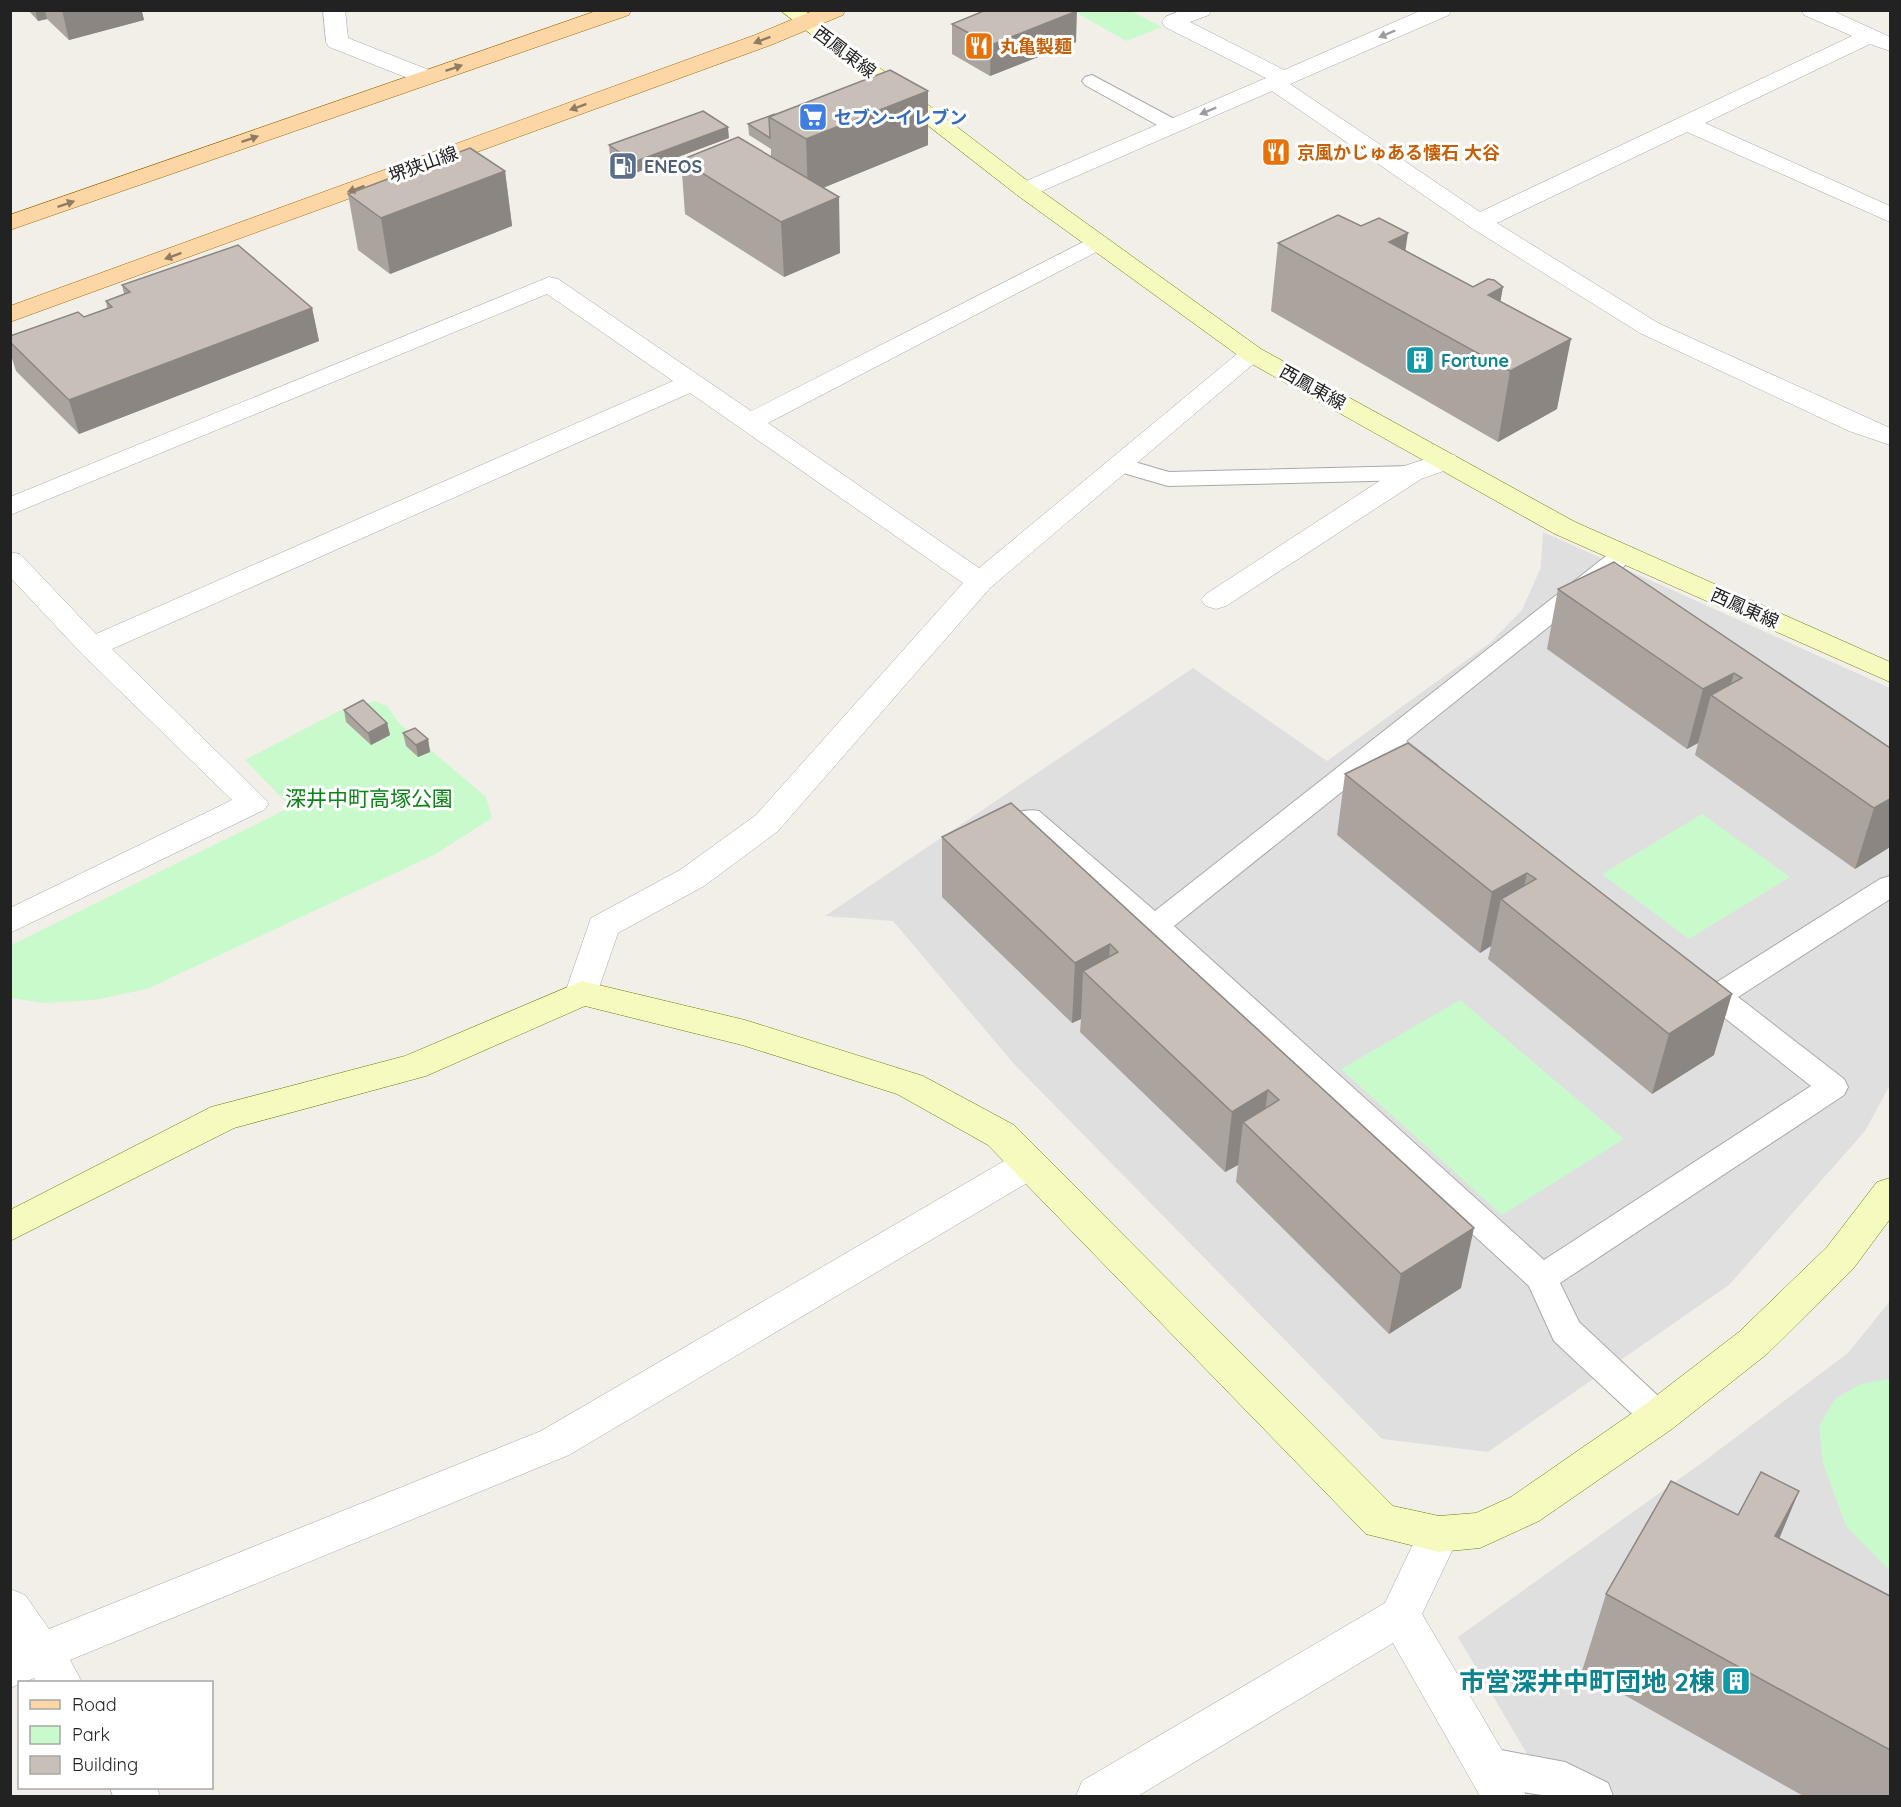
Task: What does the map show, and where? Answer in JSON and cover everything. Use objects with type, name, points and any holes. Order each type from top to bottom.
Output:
[{"type":"main road","points":[[10,223],[621,10]]},
{"type":"main road","name":"堺狭山線","points":[[10,315],[798,16],[835,10]]},
{"type":"street","points":[[334,10],[337,42],[426,77]]},
{"type":"street","points":[[1202,10],[1173,22],[1278,81],[1479,222],[1648,328],[1858,425],[1890,436]]},
{"type":"street","points":[[1025,190],[1441,10]]},
{"type":"street","points":[[1812,10],[1890,45]]},
{"type":"street","name":"西鳳東線","points":[[798,16],[1025,190],[1252,354],[1565,528],[1890,673]]},
{"type":"street","points":[[1479,222],[1869,36]]},
{"type":"street","points":[[1687,123],[1890,215]]},
{"type":"street","points":[[749,423],[1097,242]]},
{"type":"street","points":[[10,507],[549,284],[980,582]]},
{"type":"street","points":[[582,993],[603,927],[692,878],[767,823],[980,582],[1252,354]]},
{"type":"street","points":[[92,647],[691,383]]},
{"type":"street","points":[[1216,600],[1411,473],[1445,461]]},
{"type":"street","points":[[10,560],[92,647],[253,803],[10,922]]},
{"type":"street","points":[[10,1227],[224,1117],[414,1067],[582,993],[745,1033],[910,1085],[1001,1135],[1381,1521],[1439,1534],[1480,1530],[1525,1509],[1658,1418],[1753,1343],[1840,1258],[1890,1192]]},
{"type":"street","points":[[10,1608],[37,1668],[555,1443],[1029,1164]]},
{"type":"street","points":[[1098,1797],[1400,1616],[1439,1534]]},
{"type":"street","points":[[1400,1616],[1494,1781]]},
{"type":"lane","points":[[1092,81],[1173,126]]},
{"type":"lane","points":[[1121,465],[1167,479],[1411,473]]},
{"type":"lane","points":[[1155,927],[1389,741],[1610,580],[1624,554]]},
{"type":"lane","points":[[1389,741],[1452,790]]},
{"type":"lane","points":[[991,836],[1029,818],[1155,927],[1542,1278],[1566,1331],[1658,1418]]},
{"type":"lane","points":[[1717,996],[1890,886]]},
{"type":"lane","points":[[1542,1278],[1833,1087],[1680,967]]},
{"type":"lane","points":[[1494,1781],[1565,1780],[1594,1797]]},
{"type":"shaded area","points":[[1543,532],[1890,688],[1890,1085],[1865,1131],[1729,1285],[1488,1452],[1382,1439],[1014,1064],[893,921],[825,916],[1193,668],[1327,761],[1490,643],[1522,610],[1541,567]]},
{"type":"shaded area","points":[[1890,1301],[1890,1796],[1552,1796],[1458,1637],[1703,1462],[1848,1353]]},
{"type":"green space","points":[[1131,11],[1162,27],[1126,41],[1077,13]]},
{"type":"green space","name":"深井中町高塚公園","points":[[376,701],[387,706],[399,723],[486,797],[492,818],[434,855],[147,989],[94,1000],[43,1003],[11,998],[11,945],[291,807],[245,760],[339,711]]},
{"type":"green space","points":[[1702,814],[1790,877],[1689,939],[1602,874]]},
{"type":"green space","points":[[1460,1000],[1624,1139],[1502,1215],[1341,1069]]},
{"type":"green space","points":[[1890,1379],[1890,1571],[1846,1526],[1823,1463],[1819,1426],[1835,1399],[1860,1384]]},
{"type":"building","points":[[986,10],[1077,11],[991,45],[952,24]]},
{"type":"building","points":[[890,70],[928,91],[806,139],[769,117]]},
{"type":"building","points":[[703,111],[728,127],[634,162],[609,145]]},
{"type":"building","points":[[775,114],[769,117],[770,138],[748,124]]},
{"type":"building","points":[[738,137],[839,197],[781,222],[681,160]]},
{"type":"building","points":[[470,148],[505,171],[381,218],[348,194]]},
{"type":"building","points":[[1338,215],[1361,226],[1379,218],[1408,233],[1389,242],[1473,287],[1488,279],[1494,280],[1503,287],[1488,295],[1571,339],[1510,371],[1278,243]]},
{"type":"building","points":[[238,245],[312,308],[69,400],[10,342],[10,336],[78,312],[84,317],[112,307],[106,301],[130,292],[122,285]]},
{"type":"building","points":[[1614,562],[1890,748],[1890,799],[1874,808],[1711,695],[1742,678],[1734,673],[1703,689],[1558,589]]},
{"type":"building","points":[[363,700],[387,723],[368,733],[344,710]]},
{"type":"building","points":[[415,728],[428,739],[416,745],[403,733]]},
{"type":"building","points":[[1408,743],[1732,994],[1669,1034],[1501,899],[1536,879],[1527,873],[1492,892],[1345,774]]},
{"type":"building","points":[[1011,803],[1474,1228],[1401,1274],[1243,1122],[1279,1100],[1268,1090],[1232,1112],[1083,971],[1118,952],[1110,944],[1075,963],[942,837]]},
{"type":"building","points":[[1761,1472],[1799,1491],[1775,1536],[1890,1596],[1890,1750],[1606,1594],[1671,1481],[1738,1515]]},
{"type":"place","name":"丸亀製麺","points":[[979,46]]},
{"type":"place","name":"セブン-イレブン","points":[[813,117]]},
{"type":"place","name":"京風かじゅある懐石 大谷","points":[[1276,152]]},
{"type":"place","name":"ENEOS","points":[[623,166]]},
{"type":"place","name":"Fortune","points":[[1420,360]]},
{"type":"place","name":"市営深井中町団地 2棟","points":[[1736,1681]]}]
